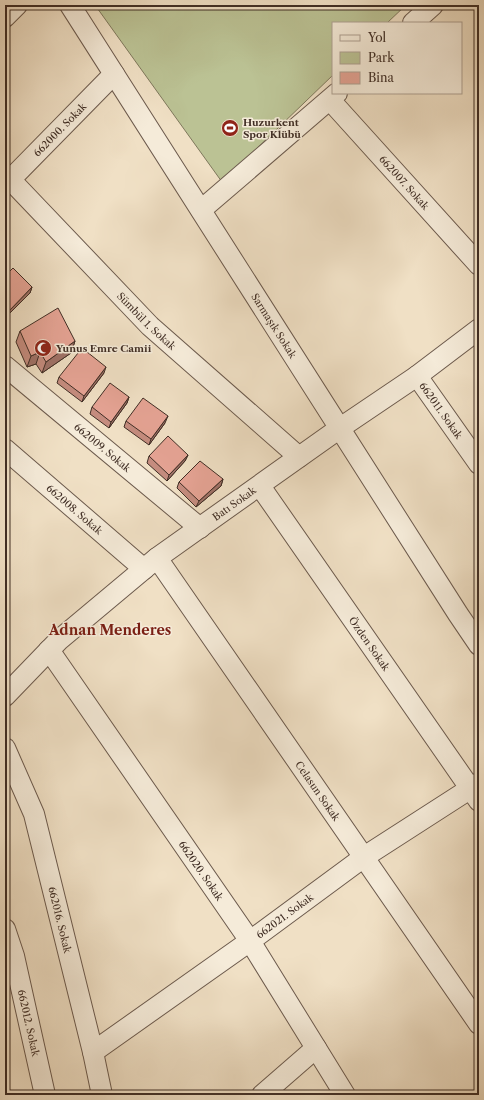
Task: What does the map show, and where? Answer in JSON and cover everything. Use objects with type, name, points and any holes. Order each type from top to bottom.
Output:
[{"type":"street","points":[[5,17],[17,5]]},
{"type":"street","name":"Sarmaşık Sokak","points":[[70,5],[479,645]]},
{"type":"street","points":[[414,22],[433,5]]},
{"type":"street","name":"662000. Sokak","points":[[7,180],[114,74]]},
{"type":"street","points":[[201,210],[334,96]]},
{"type":"street","name":"662007. Sokak","points":[[334,96],[479,265]]},
{"type":"street","name":"Sümbül 1. Sokak","points":[[7,180],[150,326],[299,457]]},
{"type":"street","name":"Batı Sokak","points":[[5,696],[59,640],[150,564],[340,428],[417,376],[479,328]]},
{"type":"street","name":"662009. Sokak","points":[[5,366],[200,528]]},
{"type":"street","name":"662011. Sokak","points":[[417,376],[479,464]]},
{"type":"street","name":"662008. Sokak","points":[[5,449],[150,564]]},
{"type":"street","name":"Özden Sokak","points":[[260,486],[476,791]]},
{"type":"street","name":"Celasun Sokak","points":[[150,564],[364,857],[479,1024]]},
{"type":"street","name":"662020. Sokak","points":[[49,650],[250,941],[345,1095]]},
{"type":"street","name":"662016. Sokak","points":[[5,748],[34,814],[93,1052],[102,1095]]},
{"type":"street","name":"662021. Sokak","points":[[93,1052],[250,941],[364,857],[476,791]]},
{"type":"street","name":"662012. Sokak","points":[[5,929],[9,963],[45,1095]]},
{"type":"street","points":[[262,1095],[316,1048]]},
{"type":"green space","name":"Huzurkent Spor Klübü","points":[[95,5],[406,5],[388,22],[332,22],[332,76],[222,182]]},
{"type":"building","points":[[13,268],[32,287],[9,311],[5,308],[5,276]]},
{"type":"building","name":"Yunus Emre Camii","points":[[58,308],[75,341],[46,362],[40,352],[31,356],[20,331]]},
{"type":"building","points":[[82,348],[106,367],[84,396],[59,377]]},
{"type":"building","points":[[110,383],[129,397],[111,422],[92,407]]},
{"type":"building","points":[[143,398],[168,416],[151,439],[126,421]]},
{"type":"building","points":[[168,436],[188,455],[169,475],[149,456]]},
{"type":"building","points":[[200,461],[223,479],[199,501],[179,482]]},
{"type":"place","name":"Huzurkent Spor Klübü","points":[[230,128]]},
{"type":"place","name":"Yunus Emre Camii","points":[[43,348]]},
{"type":"district","name":"Adnan Menderes","points":[[110,630]]}]
